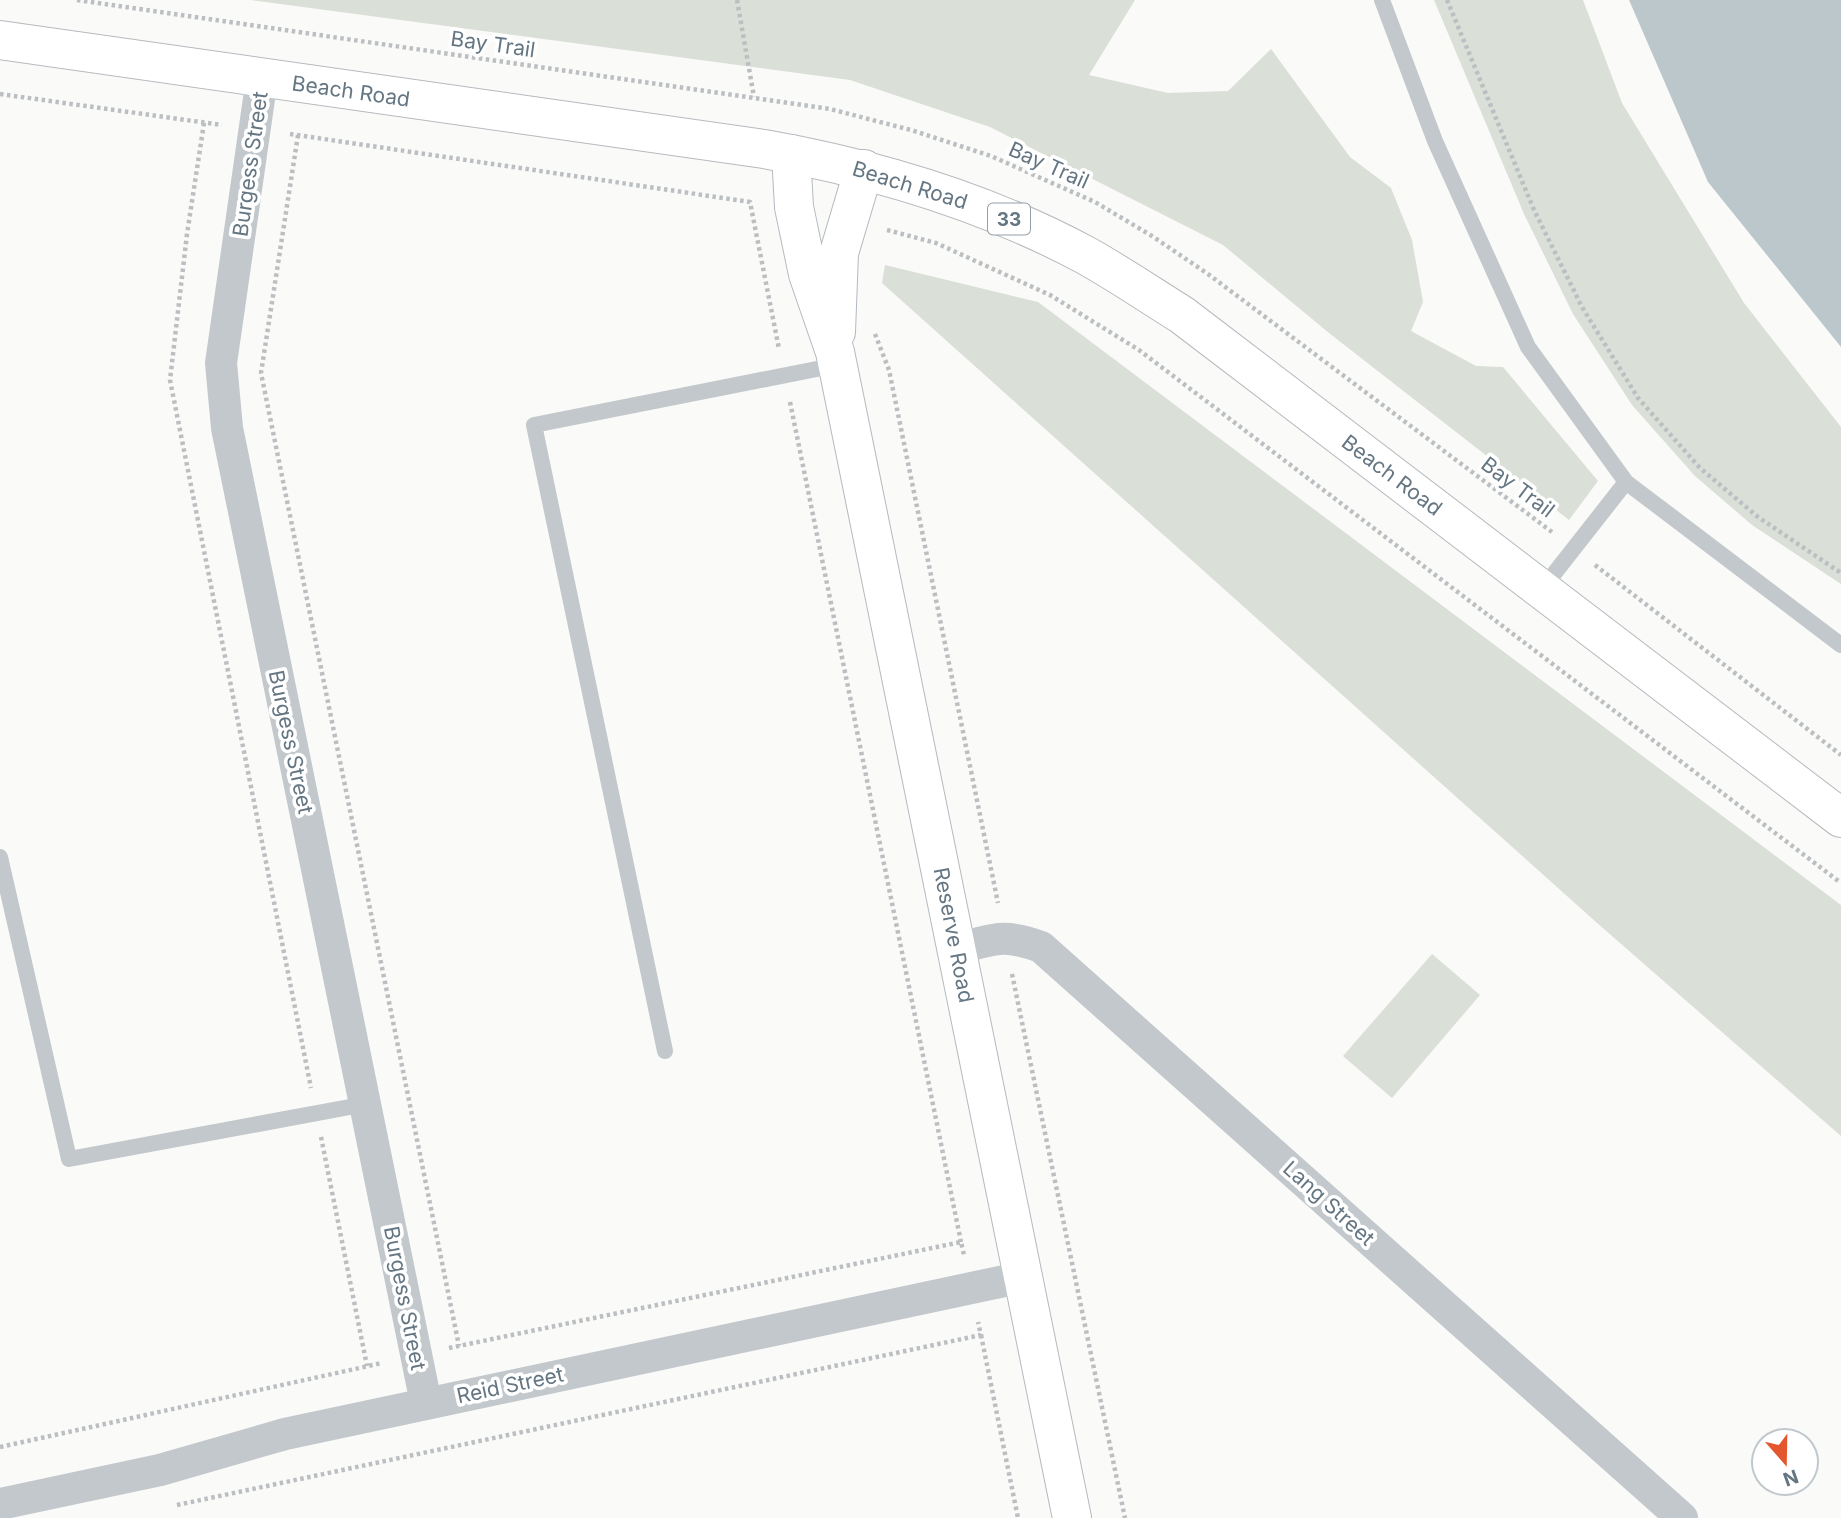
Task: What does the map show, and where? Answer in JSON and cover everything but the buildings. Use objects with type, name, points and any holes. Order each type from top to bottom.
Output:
[{"type":"main road","name":"Beach Road","points":[[0,40],[791,154],[912,182],[988,209],[1086,256],[1193,324],[1841,818]]},
{"type":"main road","name":"Reserve Road","points":[[791,154],[794,206],[808,274],[836,358],[1072,1518]]},
{"type":"main road","name":"Reserve Road","points":[[836,358],[839,253],[864,169]]},
{"type":"street","name":"Burgess Street","points":[[262,79],[221,363],[222,394],[232,455],[426,1403]]},
{"type":"street","name":"Lang Street","points":[[957,949],[1005,937],[1041,947],[1682,1518]]},
{"type":"street","name":"Reid Street","points":[[0,1504],[160,1470],[285,1434],[1023,1277]]},
{"type":"lane","points":[[1382,0],[1435,141],[1528,347],[1626,482],[1841,645]]},
{"type":"lane","points":[[665,1051],[534,425],[785,375],[836,358]]},
{"type":"lane","points":[[1542,589],[1626,482]]},
{"type":"lane","points":[[0,857],[69,1159],[366,1104]]},
{"type":"path","name":"Bay Trail","points":[[77,0],[830,109],[911,130],[991,156],[1095,202],[1181,254],[1574,549],[1841,755]]},
{"type":"path","points":[[737,0],[754,97]]},
{"type":"path","points":[[1447,0],[1534,210],[1582,307],[1638,398],[1700,468],[1758,517],[1841,573]]},
{"type":"path","points":[[0,94],[750,202],[794,206]]},
{"type":"path","points":[[204,123],[187,234],[170,380],[367,1366]]},
{"type":"path","points":[[298,135],[261,373],[459,1346]]},
{"type":"path","points":[[750,202],[961,1242]]},
{"type":"path","points":[[848,220],[936,243],[1050,295],[1139,350],[1841,883]]},
{"type":"path","points":[[879,240],[887,230]]},
{"type":"path","points":[[874,332],[889,370],[1125,1518]]},
{"type":"path","points":[[981,1335],[1018,1518]]},
{"type":"shaded area","points":[[251,0],[1135,0],[1089,75],[1168,93],[1228,91],[1271,49],[1350,157],[1391,188],[1412,240],[1423,302],[1411,331],[1476,366],[1503,367],[1598,481],[1569,520],[1329,333],[1223,245],[990,127],[850,80]]},
{"type":"shaded area","points":[[1434,0],[1583,0],[1622,103],[1744,303],[1841,427],[1841,584],[1752,525],[1695,476],[1632,405],[1573,314],[1524,214]]},
{"type":"shaded area","points":[[1629,0],[1841,0],[1841,347],[1708,182]]},
{"type":"shaded area","points":[[885,265],[1038,302],[1841,905],[1841,1136],[1596,922],[882,283]]},
{"type":"shaded area","points":[[1432,954],[1480,995],[1392,1098],[1343,1056]]}]
